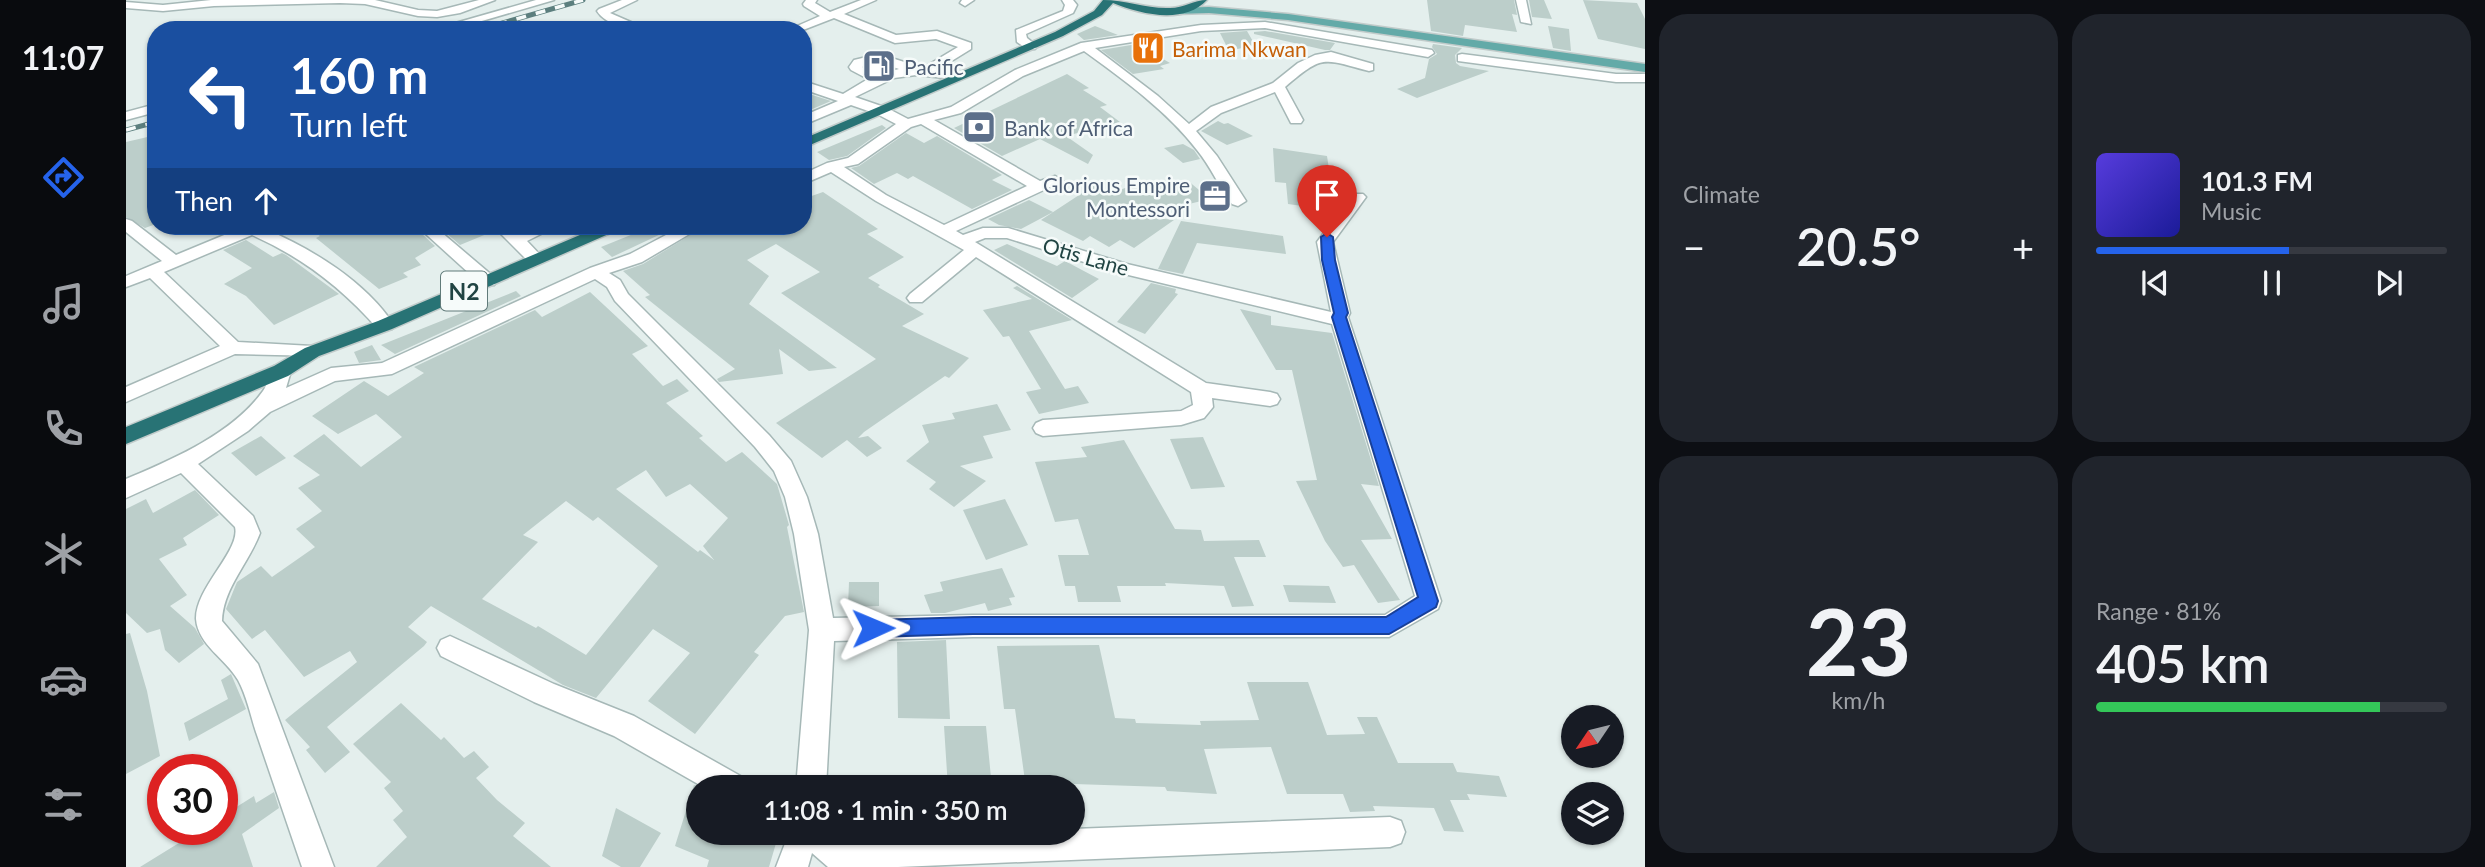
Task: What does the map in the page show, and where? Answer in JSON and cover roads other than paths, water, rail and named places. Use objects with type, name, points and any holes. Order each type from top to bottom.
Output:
[{"type":"highway","points":[[812,140],[1085,22],[1103,9],[1110,0]]},
{"type":"highway","points":[[1116,0],[1157,11]]},
{"type":"highway","points":[[1085,22],[1114,16],[1188,9],[1202,0]]},
{"type":"highway","name":"N2","points":[[126,422],[267,362],[312,352],[385,325],[593,235]]},
{"type":"highway","name":"N2","points":[[126,436],[281,371],[312,352]]},
{"type":"main road","points":[[1248,0],[1645,60]]},
{"type":"main road","points":[[1174,11],[1209,10],[1288,18],[1645,68]]},
{"type":"street","points":[[126,4],[136,0]]},
{"type":"street","points":[[126,4],[163,8],[214,3],[340,0],[385,2],[418,13],[437,14],[490,0]]},
{"type":"street","points":[[471,21],[549,0]]},
{"type":"street","points":[[620,21],[605,15],[603,11],[632,0]]},
{"type":"street","points":[[812,117],[848,99],[862,86],[878,78],[921,71],[967,46],[937,35],[895,39],[808,4],[813,0]]},
{"type":"street","points":[[829,0],[849,8]]},
{"type":"street","points":[[812,23],[871,0]]},
{"type":"street","points":[[1031,46],[1021,38],[1020,32],[1067,13],[1071,5],[1067,0]]},
{"type":"street","points":[[1521,0],[1527,22]]},
{"type":"street","points":[[1275,26],[1288,18]]},
{"type":"street","points":[[812,176],[832,166],[853,161],[906,124],[956,110],[1027,69],[1085,46],[1201,28],[1275,26],[1429,53]]},
{"type":"street","points":[[1085,46],[1114,67],[1188,131],[1213,160],[1238,201]]},
{"type":"street","points":[[1188,131],[1216,110],[1278,86],[1302,66],[1319,58],[1331,56],[1368,67]]},
{"type":"street","points":[[878,78],[855,67],[858,63],[879,58],[957,79]]},
{"type":"street","points":[[1462,58],[1616,78],[1645,78],[1645,68]]},
{"type":"street","points":[[1278,86],[1296,120]]},
{"type":"street","points":[[812,88],[882,111],[906,124]]},
{"type":"street","points":[[126,116],[147,110]]},
{"type":"street","points":[[924,120],[1038,186]]},
{"type":"street","points":[[832,166],[881,198],[961,240],[1201,388],[1270,399]]},
{"type":"street","points":[[916,298],[961,240],[1038,186],[1055,181]]},
{"type":"street","points":[[822,630],[973,626],[1389,626],[1429,601],[1339,317],[1341,313],[1325,242],[1357,197]]},
{"type":"street","points":[[126,224],[174,262]]},
{"type":"street","name":"Otis Lane","points":[[961,240],[983,233],[1008,233],[1122,268],[1312,314],[1339,317]]},
{"type":"street","points":[[126,282],[237,235]]},
{"type":"street","points":[[271,235],[331,271],[356,292],[385,325]]},
{"type":"street","points":[[435,235],[488,281]]},
{"type":"street","points":[[510,235],[536,259]]},
{"type":"street","points":[[515,240],[527,235]]},
{"type":"street","points":[[126,489],[183,462],[233,431],[264,406],[331,376],[385,369],[596,272],[636,258],[678,235]]},
{"type":"street","points":[[153,271],[233,348]]},
{"type":"street","points":[[596,272],[614,284],[621,297],[735,411],[783,467],[796,497],[806,534],[822,630],[812,775]]},
{"type":"street","points":[[126,395],[233,348],[312,352]]},
{"type":"street","points":[[264,406],[280,381],[281,371]]},
{"type":"street","points":[[1043,428],[1181,418],[1197,413],[1203,407],[1201,388]]},
{"type":"street","points":[[183,462],[245,523],[248,533],[217,589],[210,606],[209,621],[215,635],[248,673],[317,867]]},
{"type":"street","points":[[450,648],[544,693],[624,726],[711,775]]},
{"type":"street","points":[[825,845],[841,860],[1390,832]]},
{"type":"street","points":[[792,867],[800,845]]},
{"type":"railway","points":[[510,21],[583,0]]},
{"type":"railway","points":[[126,130],[147,124]]},
{"type":"place","name":"Barima Nkwan","points":[[1148,48]]},
{"type":"place","name":"Pacific","points":[[879,66]]},
{"type":"place","name":"Bank of Africa","points":[[979,127]]},
{"type":"place","name":"Glorious Empire Montessori","points":[[1215,196]]}]
